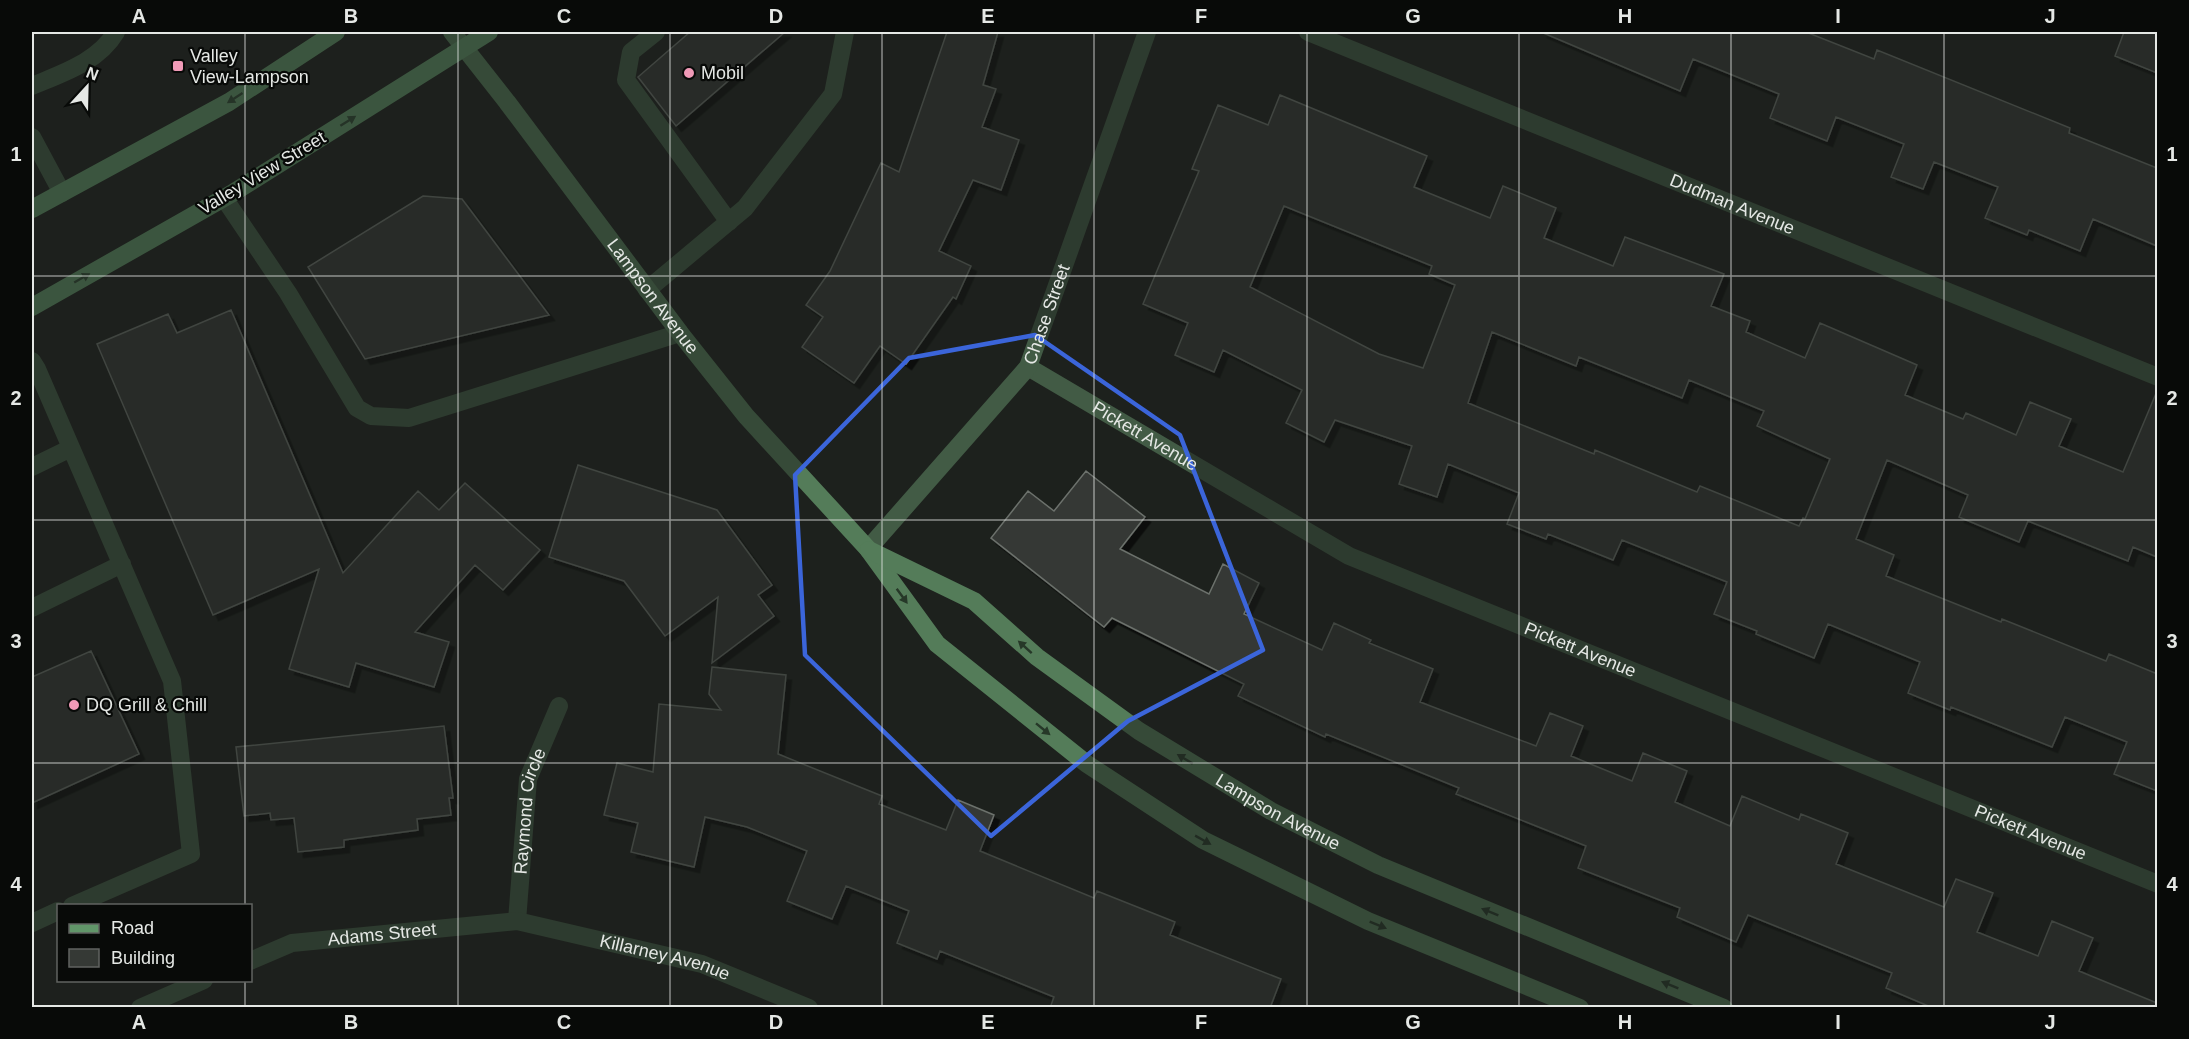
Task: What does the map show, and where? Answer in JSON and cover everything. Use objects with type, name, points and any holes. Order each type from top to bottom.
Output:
[{"type":"main road","points":[[32,208],[229,102],[336,32]]},
{"type":"main road","name":"Lampson Avenue","points":[[452,32],[680,333],[746,416],[868,549],[937,644],[1087,764],[1203,840],[1368,921],[1580,1008]]},
{"type":"main road","name":"Valley View Street","points":[[32,307],[224,198],[489,32]]},
{"type":"main road","name":"Lampson Avenue","points":[[868,549],[974,601],[1036,657],[1139,731],[1271,811],[1378,865],[1724,1008]]},
{"type":"street","points":[[32,87],[86,63],[110,42],[116,32]]},
{"type":"street","points":[[656,32],[631,52],[626,80],[729,222]]},
{"type":"street","points":[[647,290],[745,208],[833,94],[845,32]]},
{"type":"street","name":"Chase Street","points":[[868,549],[1028,367],[1147,32]]},
{"type":"street","name":"Dudman Avenue","points":[[1308,32],[2157,377]]},
{"type":"street","points":[[32,138],[62,193]]},
{"type":"street","points":[[224,198],[288,293],[357,408],[371,416],[409,418],[680,333]]},
{"type":"street","points":[[32,361],[172,681],[191,854],[77,904]]},
{"type":"street","name":"Pickett Avenue","points":[[1028,367],[1349,556],[2157,884]]},
{"type":"street","points":[[32,467],[71,448]]},
{"type":"street","points":[[32,608],[122,564]]},
{"type":"street","name":"Raymond Circle","points":[[517,921],[528,779],[559,706]]},
{"type":"street","points":[[32,923],[57,911]]},
{"type":"street","name":"Adams Street","points":[[252,960],[292,943],[517,921]]},
{"type":"street","name":"Killarney Avenue","points":[[517,921],[702,964],[809,1008]]},
{"type":"street","points":[[140,1008],[202,982]]},
{"type":"highlighted area","points":[[1035,335],[1180,435],[1263,650],[1128,721],[991,836],[805,655],[795,475],[909,358]]},
{"type":"building","name":"Mobil","points":[[690,32],[785,32],[676,126],[638,77]]},
{"type":"building","points":[[947,32],[998,32],[983,85],[996,89],[982,127],[1019,140],[1001,190],[973,180],[939,251],[971,266],[956,299],[953,297],[906,364],[880,346],[854,383],[802,347],[823,317],[806,305],[830,271],[881,163],[899,172]]},
{"type":"building","points":[[1541,32],[1806,32],[1874,59],[1877,50],[2070,128],[2069,133],[2157,168],[2157,246],[2093,219],[2080,251],[2029,230],[2027,235],[1985,218],[1998,187],[1934,162],[1923,189],[1891,177],[1904,144],[1836,117],[1827,141],[1770,118],[1779,94],[1693,59],[1680,91]]},
{"type":"building","points":[[2124,32],[2157,32],[2157,73],[2115,56]]},
{"type":"building","points":[[1280,95],[1427,156],[1414,187],[1490,218],[1503,186],[1556,208],[1544,238],[1613,266],[1625,237],[1724,274],[1711,306],[1750,321],[1746,332],[1805,358],[1820,323],[1917,365],[1905,395],[1963,419],[1966,413],[2016,435],[2030,402],[2071,419],[2059,446],[2123,472],[2157,391],[2157,557],[2133,547],[2128,561],[2028,521],[2019,542],[1959,517],[1968,495],[1887,460],[1856,539],[1894,555],[1886,576],[2106,661],[2109,654],[2155,673],[2157,669],[2157,791],[2114,774],[2127,742],[2065,717],[2052,747],[1951,707],[1950,710],[1908,693],[1920,662],[1828,624],[1814,658],[1714,614],[1727,582],[1622,540],[1613,560],[1548,534],[1546,539],[1507,524],[1519,493],[1448,464],[1437,497],[1399,484],[1412,446],[1335,420],[1324,442],[1286,423],[1302,390],[1223,350],[1214,372],[1175,355],[1188,323],[1143,304],[1199,171],[1192,169],[1218,105],[1268,125]],"holes":[[[1284,206],[1432,266],[1429,274],[1455,285],[1423,368],[1379,354],[1250,287]],[[1492,332],[1576,366],[1579,357],[1682,398],[1689,380],[1764,411],[1757,426],[1830,459],[1805,519],[1803,518],[1799,526],[1700,486],[1697,492],[1595,450],[1594,454],[1468,403]]]},
{"type":"building","points":[[423,196],[462,199],[549,315],[365,359],[308,267]]},
{"type":"building","points":[[231,310],[343,573],[418,491],[439,510],[465,483],[540,550],[503,590],[475,565],[415,632],[449,642],[434,687],[356,663],[349,687],[289,669],[319,569],[213,615],[97,344],[168,314],[177,333]]},
{"type":"building","points":[[578,465],[717,510],[772,585],[758,595],[774,616],[712,663],[718,597],[665,636],[624,581],[549,557]]},
{"type":"building","points":[[1086,471],[1145,517],[1120,549],[1209,594],[1223,564],[1259,583],[1244,614],[1322,650],[1334,623],[1371,640],[1369,643],[1433,669],[1420,702],[1536,746],[1550,713],[1583,726],[1571,756],[1632,781],[1643,753],[1687,771],[1675,802],[1730,826],[1742,796],[1799,820],[1801,814],[1848,833],[1836,864],[1944,907],[1956,879],[1993,893],[1977,932],[2038,956],[2052,921],[2093,938],[2079,971],[2157,1003],[2157,1008],[1933,1008],[1886,988],[1892,973],[1748,915],[1736,942],[1677,917],[1680,908],[1578,868],[1586,846],[1456,794],[1459,788],[1326,734],[1325,737],[1238,696],[1244,684],[1112,618],[1104,627],[991,538],[1028,491],[1054,511]]},
{"type":"building","name":"DQ Grill & Chill","points":[[91,651],[139,754],[32,803],[32,677]]},
{"type":"building","points":[[712,667],[786,675],[778,754],[882,796],[879,804],[946,830],[958,800],[994,815],[980,851],[1094,898],[1097,891],[1175,922],[1170,935],[1281,979],[1270,1008],[1050,1008],[1054,997],[940,951],[937,959],[897,943],[909,911],[846,886],[832,919],[787,901],[807,851],[747,827],[705,817],[694,867],[631,852],[638,823],[604,815],[617,763],[653,772],[659,704],[721,710],[709,694]]},
{"type":"building","points":[[444,726],[453,798],[449,798],[451,815],[417,819],[418,830],[344,840],[344,847],[298,852],[294,818],[271,820],[270,813],[244,816],[236,747]]},
{"type":"place","name":"Valley View-Lampson","points":[[178,66]]},
{"type":"place","name":"Mobil","points":[[689,73]]},
{"type":"place","name":"DQ Grill & Chill","points":[[74,705]]}]
